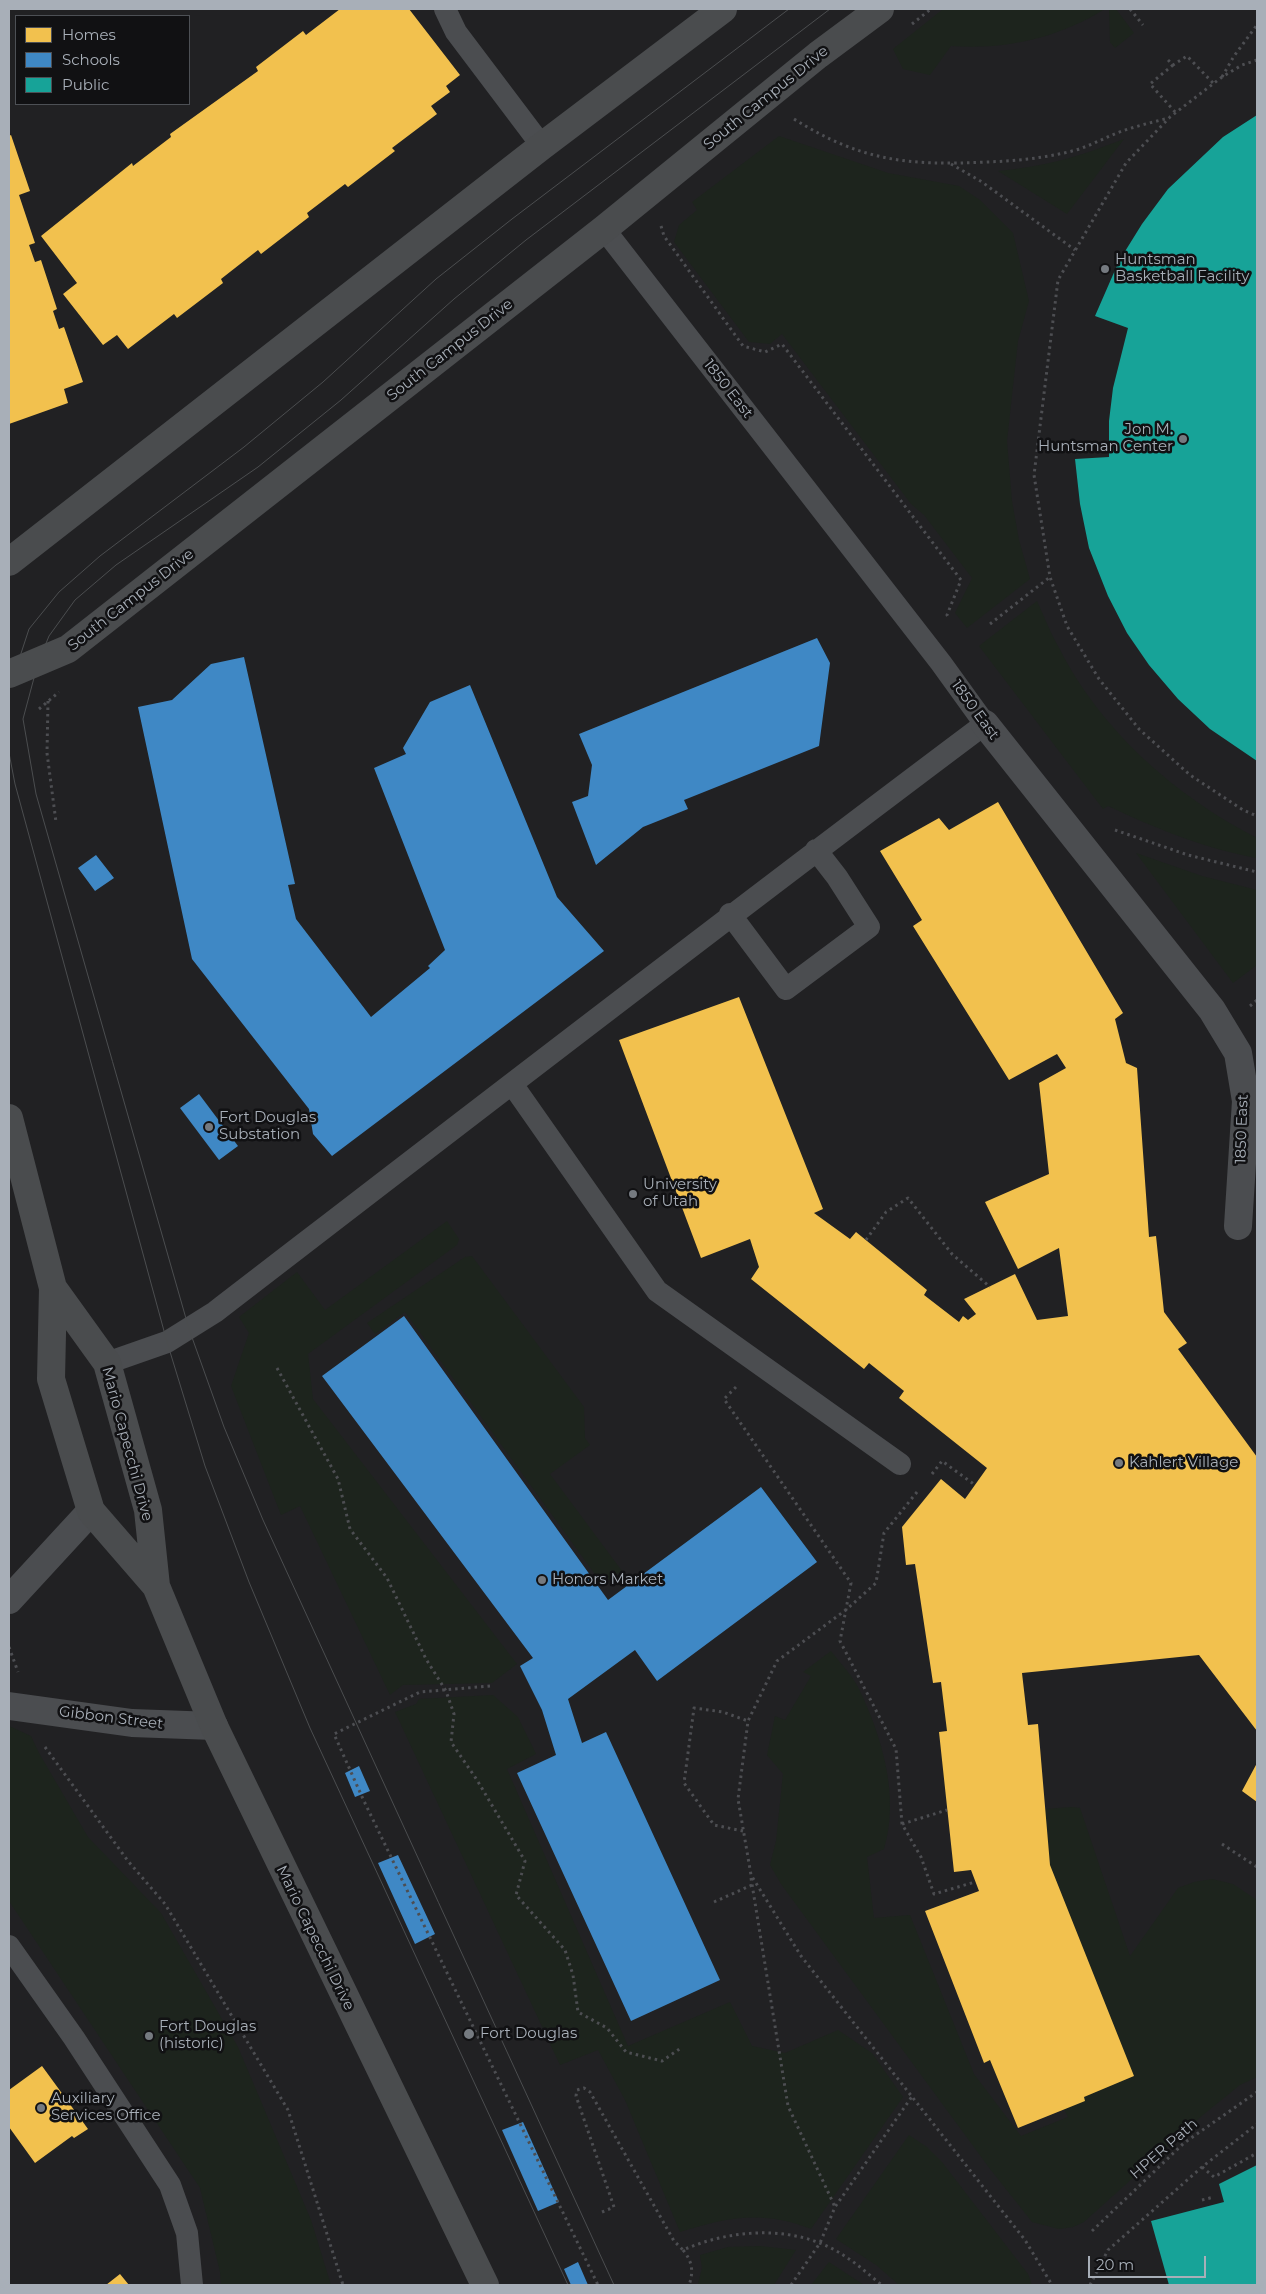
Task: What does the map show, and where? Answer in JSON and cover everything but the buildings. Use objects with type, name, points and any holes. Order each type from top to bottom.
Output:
[{"type":"street","points":[[9,562],[542,146],[723,9]]},
{"type":"street","name":"South Campus Drive","points":[[9,674],[68,650],[604,229],[818,55],[880,9]]},
{"type":"street","name":"1850 East","points":[[985,724],[1212,1010],[1238,1053],[1246,1101],[1238,1226]]},
{"type":"street","name":"Mario Capecchi Drive","points":[[9,1118],[52,1288],[51,1379],[91,1511],[156,1586]]},
{"type":"street","name":"Mario Capecchi Drive","points":[[52,1288],[107,1363],[148,1510],[156,1586],[214,1726],[485,2285]]},
{"type":"street","points":[[9,1600],[91,1511]]},
{"type":"street","name":"Gibbon Street","points":[[20,1707],[132,1723],[214,1726]]},
{"type":"lane","points":[[445,9],[456,32],[542,146]]},
{"type":"lane","name":"1850 East","points":[[604,229],[941,663],[985,724]]},
{"type":"lane","points":[[107,1363],[167,1342],[215,1312],[730,914],[985,724]]},
{"type":"lane","points":[[730,914],[786,989],[869,927],[816,850]]},
{"type":"lane","points":[[512,1084],[657,1291],[900,1464]]},
{"type":"lane","points":[[9,1946],[74,2038],[170,2185],[187,2233],[192,2285]]},
{"type":"path","points":[[1130,9],[1143,25]]},
{"type":"path","points":[[1222,77],[1234,56],[1257,25]]},
{"type":"path","points":[[1176,113],[1150,84],[1173,66],[1188,56],[1214,84]]},
{"type":"path","points":[[1168,60],[1173,66]]},
{"type":"path","points":[[1257,60],[1242,65],[1222,77],[1170,117],[1126,164],[1058,280],[1034,474],[1050,577],[1067,626],[1099,679],[1139,730],[1190,775],[1243,810],[1257,816]]},
{"type":"path","points":[[791,117],[822,136],[872,155],[898,161],[950,164],[1046,156],[1076,150],[1121,132],[1170,117]]},
{"type":"path","points":[[950,164],[982,182],[1075,250]]},
{"type":"path","points":[[659,218],[664,236],[743,346],[765,352],[782,344],[961,580],[947,614],[952,622]]},
{"type":"path","points":[[990,624],[1050,577]]},
{"type":"path","points":[[47,698],[47,753],[56,822]]},
{"type":"path","points":[[1112,830],[1188,855],[1257,872]]},
{"type":"path","points":[[866,1240],[886,1212],[908,1198],[952,1254],[990,1287]]},
{"type":"path","points":[[760,1364],[724,1399],[851,1583],[840,1641],[896,1749],[902,1824],[921,1857],[934,1894],[975,1882]]},
{"type":"path","points":[[277,1368],[338,1480],[350,1529],[387,1578],[426,1659],[446,1691],[454,1714],[451,1742],[477,1780],[525,1861],[516,1896],[565,1950],[573,1975],[578,2012],[607,2028],[626,2052],[662,2061],[681,2048]]},
{"type":"path","points":[[930,1475],[942,1461],[975,1485]]},
{"type":"path","points":[[834,2207],[788,2106],[738,1799],[748,1721],[777,1661],[847,1608],[876,1583],[884,1533],[919,1490]]},
{"type":"path","points":[[9,1646],[20,1707],[46,1749],[128,1862],[165,1904],[288,2110],[343,2285]]},
{"type":"path","points":[[490,1686],[420,1692],[334,1734],[363,1799],[598,2285]]},
{"type":"path","points":[[743,1830],[714,1825],[684,1783],[694,1708],[723,1712],[748,1721]]},
{"type":"path","points":[[902,1824],[947,1810]]},
{"type":"path","points":[[1222,1844],[1257,1867]]},
{"type":"path","points":[[751,1875],[802,1956],[1025,2240],[1052,2285]]},
{"type":"path","points":[[714,1902],[752,1885]]},
{"type":"path","points":[[602,2212],[614,2207],[576,2096],[577,2090],[584,2088],[590,2092],[674,2240],[690,2259],[692,2268],[689,2285]]},
{"type":"path","name":"HPER Path","points":[[1092,2231],[1184,2143],[1257,2092]]},
{"type":"path","points":[[791,2285],[820,2243],[834,2207],[913,2095]]},
{"type":"path","points":[[1090,2285],[1108,2250],[1202,2167],[1257,2124]]},
{"type":"path","points":[[1202,2167],[1214,2177],[1257,2153]]},
{"type":"path","points":[[1202,2200],[1214,2196]]},
{"type":"path","points":[[682,2250],[712,2239],[764,2233],[785,2234],[820,2243],[845,2256],[882,2285]]},
{"type":"shaded area","name":"University of Utah","points":[[9,9],[1257,9],[1257,2285],[9,2285]]},
{"type":"shaded area","points":[[943,9],[1105,9],[1069,28],[1031,40],[992,46],[951,46],[930,75],[903,69],[893,49]]},
{"type":"shaded area","points":[[1109,9],[1116,9],[1134,33],[1115,48],[1110,42]]},
{"type":"shaded area","points":[[779,136],[888,173],[959,186],[980,200],[1013,233],[1029,301],[1018,341],[1007,441],[1012,501],[1019,540],[1030,579],[967,628],[955,613],[972,578],[924,515],[911,504],[782,334],[770,344],[749,342],[674,242],[679,225],[697,210],[692,202]]},
{"type":"shaded area","points":[[1124,139],[1067,214],[998,171],[1062,160]]},
{"type":"shaded area","points":[[1037,601],[1055,641],[1075,677],[1095,706],[1118,733],[1142,758],[1169,781],[1197,802],[1257,838],[1257,858],[1181,837],[1108,806],[1103,809],[979,646]]},
{"type":"shaded area","points":[[1136,853],[1202,876],[1257,890],[1257,965],[1233,983]]},
{"type":"shaded area","points":[[447,1221],[459,1239],[457,1245],[308,1354],[313,1399],[517,1664],[492,1683],[403,1685],[390,1695],[300,1506],[281,1515],[231,1386],[249,1333],[239,1317],[297,1272],[325,1310]]},
{"type":"shaded area","points":[[472,1256],[584,1407],[585,1438],[590,1445],[550,1474],[622,1571],[602,1584],[405,1312],[375,1334],[367,1323],[465,1257]]},
{"type":"shaded area","points":[[831,1651],[859,1689],[875,1727],[886,1767],[890,1808],[884,1849],[867,1857],[874,1918],[910,1915],[974,2074],[1021,2136],[1068,2117],[1064,2109],[1084,2097],[1134,2076],[1050,1865],[1045,1809],[1080,1808],[1130,1956],[1178,1888],[1194,1882],[1212,1879],[1233,1884],[1257,1900],[1257,2077],[1240,2085],[1203,2115],[1084,2222],[1073,2227],[1059,2229],[1032,2222],[990,2169],[781,1884],[770,1865],[776,1841],[783,1774],[767,1755],[775,1716],[785,1720],[811,1676],[803,1672]]},
{"type":"shaded area","points":[[493,1695],[518,1717],[536,1754],[507,1769],[628,2046],[730,2002],[752,2046],[785,2053],[838,2030],[872,2053],[903,2097],[811,2229],[777,2219],[746,2218],[730,2219],[680,2232],[625,2100],[598,2050],[560,2065],[395,1712],[416,1704],[419,1699]]},
{"type":"shaded area","points":[[9,1726],[31,1736],[88,1837],[161,1913],[238,2047],[311,2220],[331,2285],[221,2285],[220,2272],[200,2188],[9,1901]]},
{"type":"shaded area","points":[[909,2135],[927,2147],[942,2162],[1028,2274],[1032,2285],[899,2285],[876,2265],[836,2239]]},
{"type":"shaded area","points":[[760,2246],[796,2250],[774,2285],[698,2284],[702,2268],[700,2255],[728,2247]]},
{"type":"shaded area","points":[[829,2262],[864,2285],[811,2285]]},
{"type":"tram line","points":[[9,690],[29,629],[59,592],[100,556],[244,447],[323,382],[436,279],[789,9]]},
{"type":"tram line","points":[[614,2285],[263,1520],[224,1427],[189,1329],[36,794],[23,719],[38,663],[49,636],[75,600],[116,565],[258,467],[341,400],[454,299],[526,240],[830,9]]},
{"type":"tram line","points":[[9,753],[15,784],[167,1342],[205,1466],[249,1582],[310,1728],[568,2285]]},
{"type":"place","name":"Huntsman Basketball Facility","points":[[1105,269]]},
{"type":"place","name":"Jon M. Huntsman Center","points":[[1183,439]]},
{"type":"place","name":"Fort Douglas Substation","points":[[209,1127]]},
{"type":"place","name":"University of Utah","points":[[633,1194]]},
{"type":"place","name":"Kahlert Village","points":[[1119,1463]]},
{"type":"place","name":"Honors Market","points":[[542,1580]]},
{"type":"place","name":"Fort Douglas","points":[[469,2034]]},
{"type":"place","name":"Fort Douglas (historic)","points":[[149,2036]]},
{"type":"place","name":"Auxiliary Services Office","points":[[41,2108]]}]
